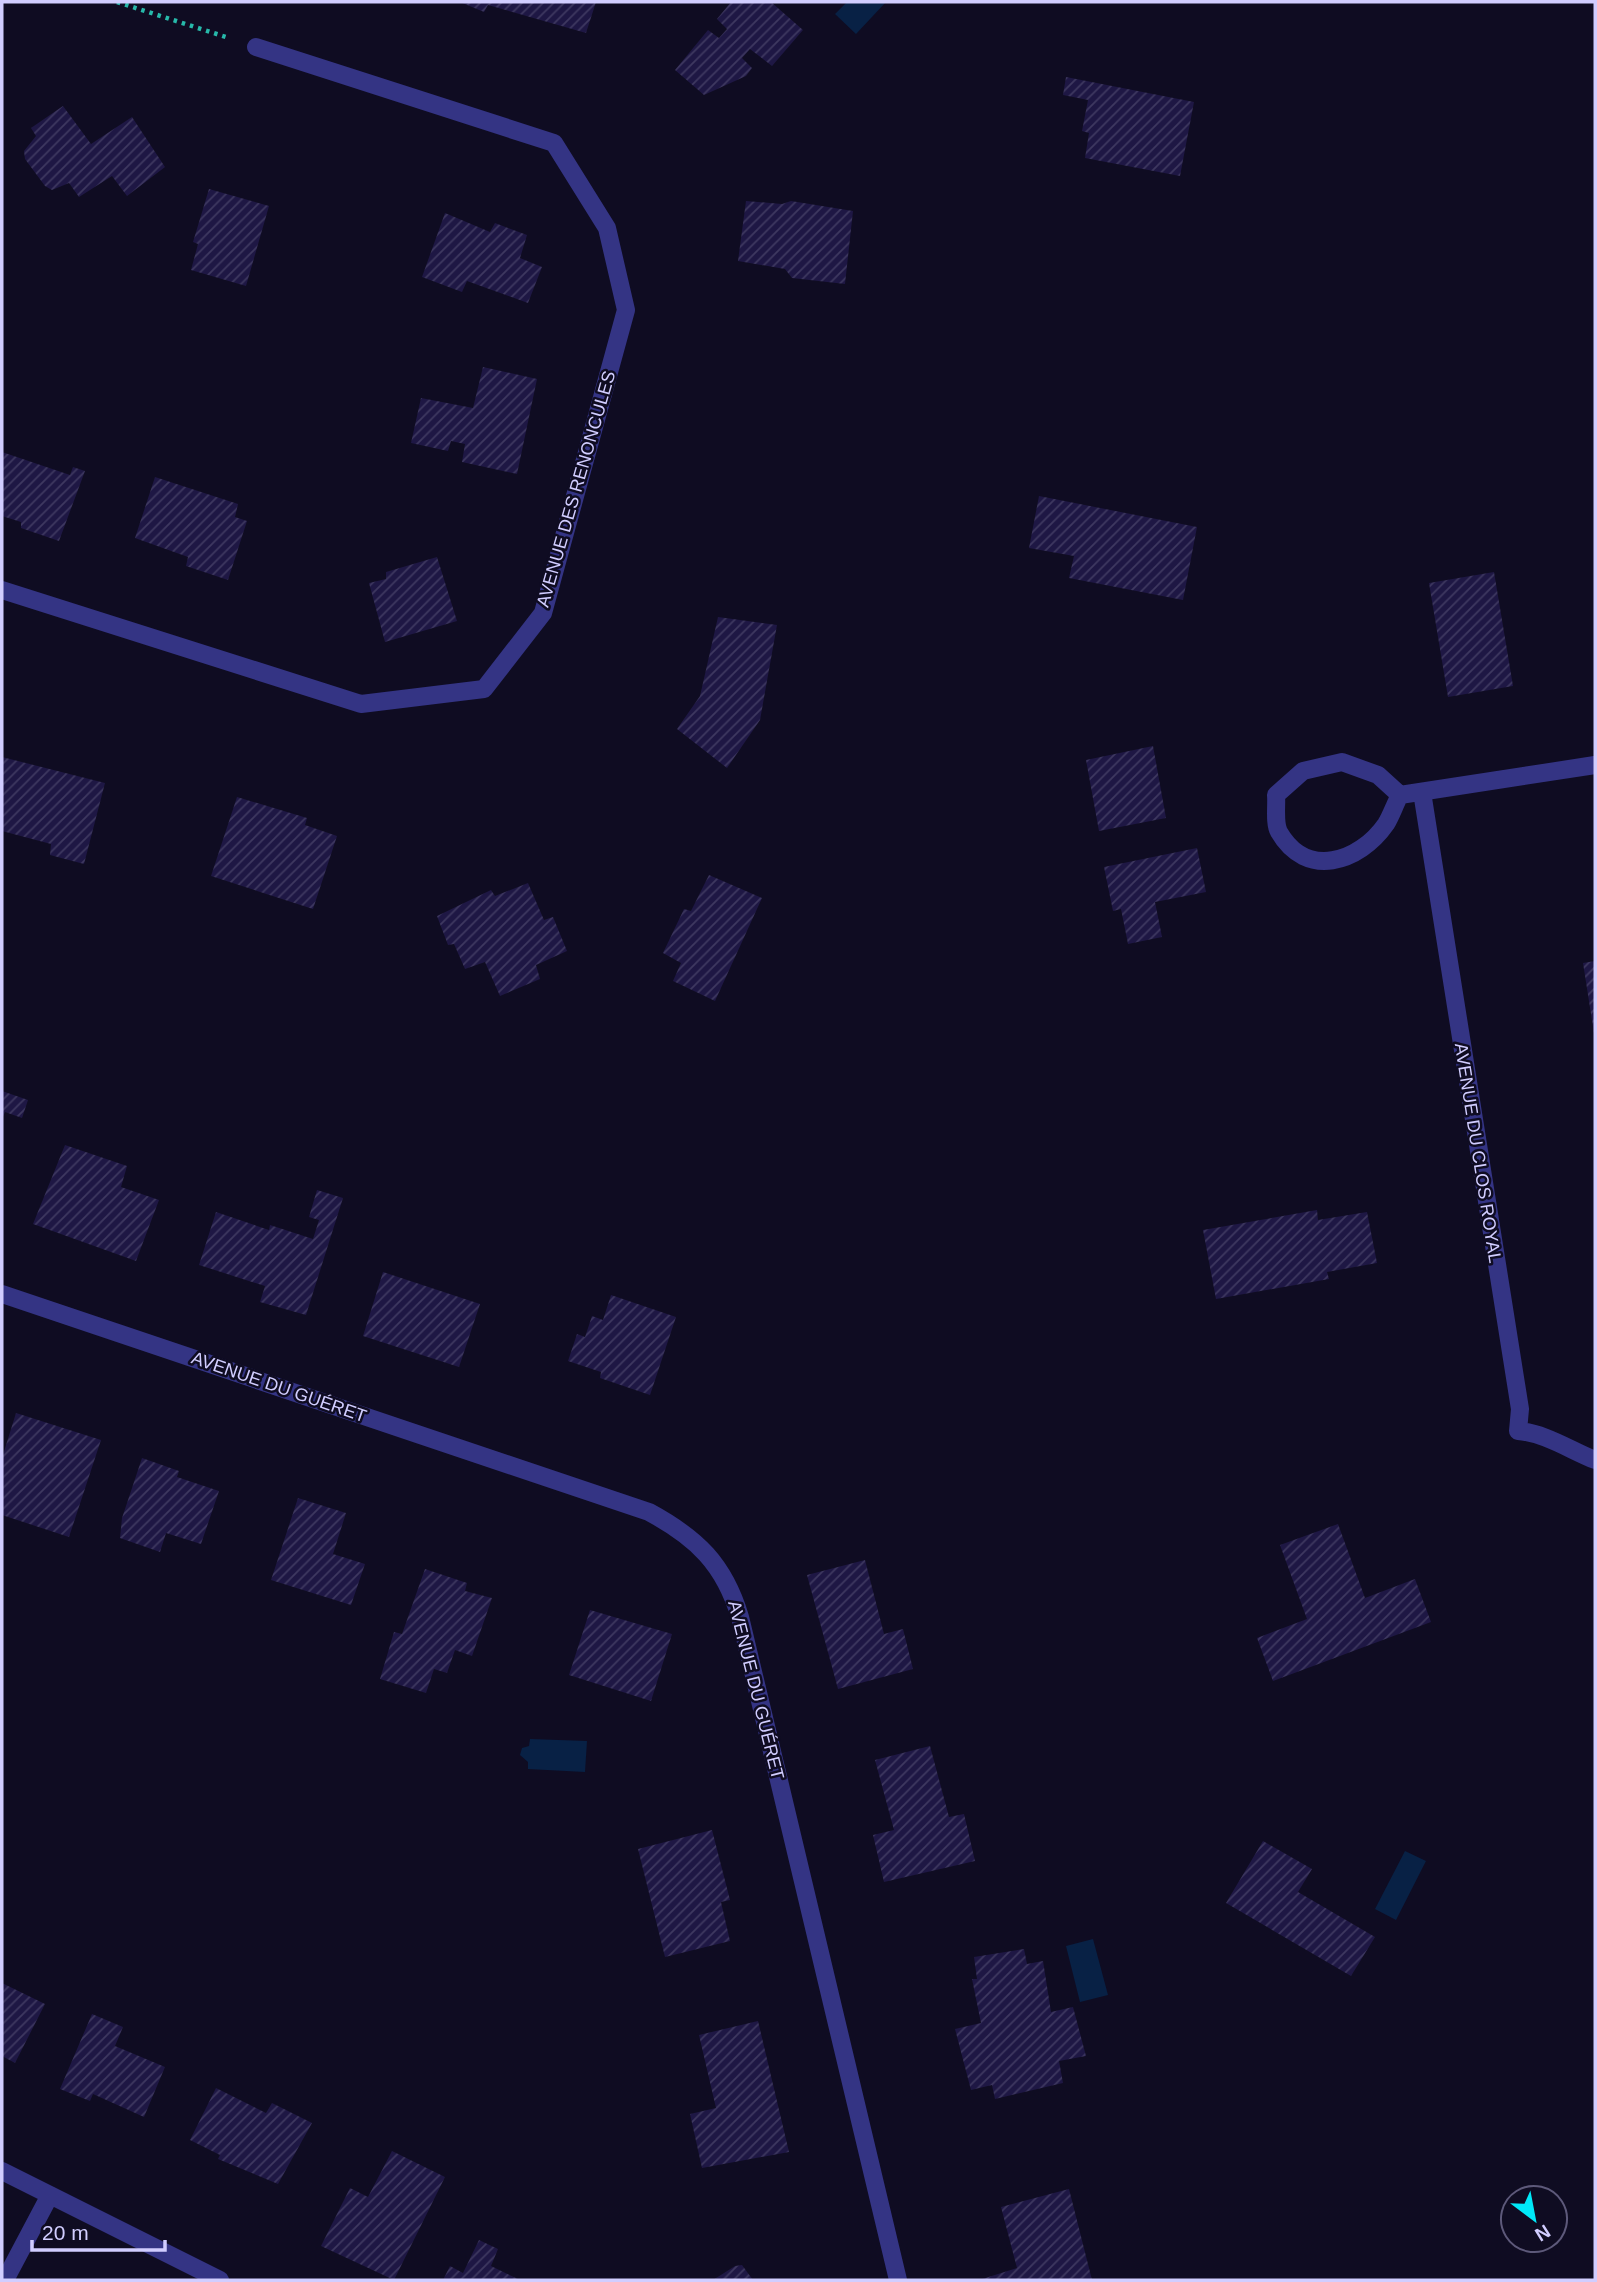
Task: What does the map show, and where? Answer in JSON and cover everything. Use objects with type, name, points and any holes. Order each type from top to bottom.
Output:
[{"type":"street","name":"AVENUE DES RENONCULES","points":[[2,590],[361,704],[484,688],[543,613],[626,310],[607,228],[554,143],[256,47]]},
{"type":"street","points":[[1342,762],[1378,775],[1400,795],[1385,825],[1363,846],[1339,860],[1322,863],[1299,856],[1278,830],[1276,795],[1303,771],[1342,762]]},
{"type":"street","points":[[1400,795],[1595,765]]},
{"type":"street","name":"AVENUE DU CLOS ROYAL","points":[[1422,792],[1518,1395],[1518,1431],[1536,1433],[1561,1447],[1595,1460]]},
{"type":"street","name":"AVENUE DU GUÉRET","points":[[2,1294],[649,1512],[700,1545],[733,1592],[740,1617],[898,2280]]},
{"type":"street","points":[[2,2171],[220,2280]]},
{"type":"street","points":[[5,2280],[50,2195]]},
{"type":"path","points":[[117,2],[256,47]]},
{"type":"water","points":[[847,2],[886,2],[856,34],[835,14]]},
{"type":"water","points":[[530,1739],[587,1741],[585,1772],[528,1769],[528,1762],[520,1755],[522,1748],[529,1746]]},
{"type":"water","points":[[1405,1851],[1426,1861],[1396,1920],[1375,1909]]},
{"type":"water","points":[[1093,1939],[1108,1995],[1080,2002],[1066,1946]]},
{"type":"building","points":[[460,2],[596,2],[586,33],[488,5],[484,12]]},
{"type":"building","points":[[731,2],[771,2],[803,30],[772,66],[750,49],[742,58],[752,68],[746,76],[704,95],[675,70],[708,30],[719,38],[727,29],[717,19]]},
{"type":"building","points":[[1066,77],[1194,102],[1180,176],[1085,158],[1089,133],[1082,131],[1088,100],[1063,95]]},
{"type":"building","points":[[63,106],[91,144],[132,117],[165,167],[127,196],[112,176],[79,197],[69,183],[52,190],[45,186],[25,159],[24,151],[36,136],[31,128]]},
{"type":"building","points":[[209,189],[269,206],[246,286],[191,270],[198,244],[193,242]]},
{"type":"building","points":[[746,201],[782,204],[791,201],[853,211],[845,284],[792,278],[785,269],[738,261]]},
{"type":"building","points":[[445,213],[490,232],[495,223],[527,235],[520,258],[542,267],[528,303],[467,281],[462,292],[422,277]]},
{"type":"building","points":[[483,367],[537,379],[517,474],[462,462],[465,444],[451,441],[448,451],[411,443],[421,398],[473,408]]},
{"type":"building","points":[[2,452],[70,475],[73,467],[85,471],[59,541],[21,528],[21,522],[2,516]]},
{"type":"building","points":[[155,477],[238,504],[235,517],[247,521],[228,580],[186,566],[188,557],[135,538]]},
{"type":"building","points":[[1039,496],[1197,527],[1183,600],[1069,578],[1074,556],[1029,548]]},
{"type":"building","points":[[437,557],[457,621],[385,642],[369,583],[386,579],[386,572]]},
{"type":"building","points":[[1494,572],[1513,686],[1448,697],[1429,583]]},
{"type":"building","points":[[718,617],[777,625],[760,720],[727,768],[677,729],[700,696]]},
{"type":"building","points":[[1153,746],[1166,818],[1099,831],[1086,760]]},
{"type":"building","points":[[2,757],[105,783],[84,864],[50,855],[51,844],[2,831]]},
{"type":"building","points":[[237,797],[307,818],[305,825],[337,836],[313,909],[211,876]]},
{"type":"building","points":[[1197,848],[1206,892],[1155,902],[1162,937],[1128,944],[1121,909],[1113,911],[1104,867]]},
{"type":"building","points":[[709,875],[762,898],[715,1001],[673,981],[681,963],[663,953],[684,909],[691,911]]},
{"type":"building","points":[[528,883],[544,920],[553,917],[567,951],[536,965],[540,979],[500,996],[485,962],[465,969],[454,944],[448,945],[437,916],[491,890],[495,896]]},
{"type":"building","points":[[1595,961],[1595,1033],[1594,1033],[1583,963]]},
{"type":"building","points":[[2,1091],[28,1100],[22,1118],[5,1112],[2,1119]]},
{"type":"building","points":[[65,1145],[127,1166],[121,1187],[159,1200],[136,1261],[33,1224]]},
{"type":"building","points":[[317,1190],[343,1198],[306,1315],[260,1302],[265,1286],[199,1265],[216,1212],[269,1230],[270,1225],[313,1239],[319,1220],[309,1217]]},
{"type":"building","points":[[1317,1210],[1318,1220],[1367,1212],[1377,1263],[1327,1272],[1329,1279],[1216,1299],[1203,1230]]},
{"type":"building","points":[[383,1272],[480,1304],[459,1367],[363,1336]]},
{"type":"building","points":[[611,1295],[676,1317],[650,1395],[600,1378],[601,1372],[568,1361],[577,1334],[585,1337],[592,1316],[603,1320]]},
{"type":"building","points":[[16,1413],[101,1440],[69,1537],[2,1515],[2,1458]]},
{"type":"building","points":[[142,1458],[179,1471],[177,1477],[219,1491],[201,1544],[166,1533],[160,1552],[120,1538],[122,1518]]},
{"type":"building","points":[[298,1498],[346,1513],[333,1554],[365,1564],[351,1605],[271,1580]]},
{"type":"building","points":[[1338,1524],[1365,1598],[1415,1579],[1431,1622],[1273,1681],[1257,1638],[1307,1619],[1280,1545]]},
{"type":"building","points":[[865,1560],[884,1634],[903,1629],[913,1669],[838,1689],[807,1575]]},
{"type":"building","points":[[425,1569],[467,1583],[465,1591],[492,1598],[472,1656],[455,1650],[447,1673],[434,1669],[426,1693],[380,1679],[394,1632],[402,1634]]},
{"type":"building","points":[[590,1610],[672,1634],[651,1701],[569,1675]]},
{"type":"building","points":[[930,1746],[949,1817],[964,1814],[975,1861],[884,1882],[873,1835],[894,1830],[875,1760]]},
{"type":"building","points":[[712,1830],[730,1900],[721,1902],[730,1941],[665,1957],[638,1849]]},
{"type":"building","points":[[1263,1841],[1312,1869],[1298,1892],[1375,1937],[1351,1976],[1226,1903]]},
{"type":"building","points":[[1024,1949],[1027,1964],[1043,1961],[1051,2012],[1073,2007],[1086,2056],[1059,2061],[1063,2083],[995,2099],[992,2085],[971,2090],[955,2029],[981,2023],[972,1979],[977,1979],[974,1957]]},
{"type":"building","points":[[2,1983],[45,2004],[15,2063],[2,2056]]},
{"type":"building","points":[[92,2014],[123,2027],[115,2046],[165,2067],[144,2117],[93,2094],[90,2101],[60,2089]]},
{"type":"building","points":[[758,2021],[789,2152],[702,2168],[690,2114],[716,2108],[699,2035]]},
{"type":"building","points":[[216,2088],[266,2113],[272,2103],[312,2123],[278,2184],[218,2159],[220,2155],[190,2140]]},
{"type":"building","points":[[392,2151],[445,2177],[394,2280],[321,2246],[350,2188],[368,2197]]},
{"type":"building","points":[[1069,2189],[1092,2280],[979,2280],[1017,2268],[1001,2207]]},
{"type":"building","points":[[479,2240],[498,2249],[491,2266],[520,2280],[443,2280],[450,2266],[463,2273]]},
{"type":"building","points":[[742,2265],[753,2280],[713,2280],[735,2266]]}]
